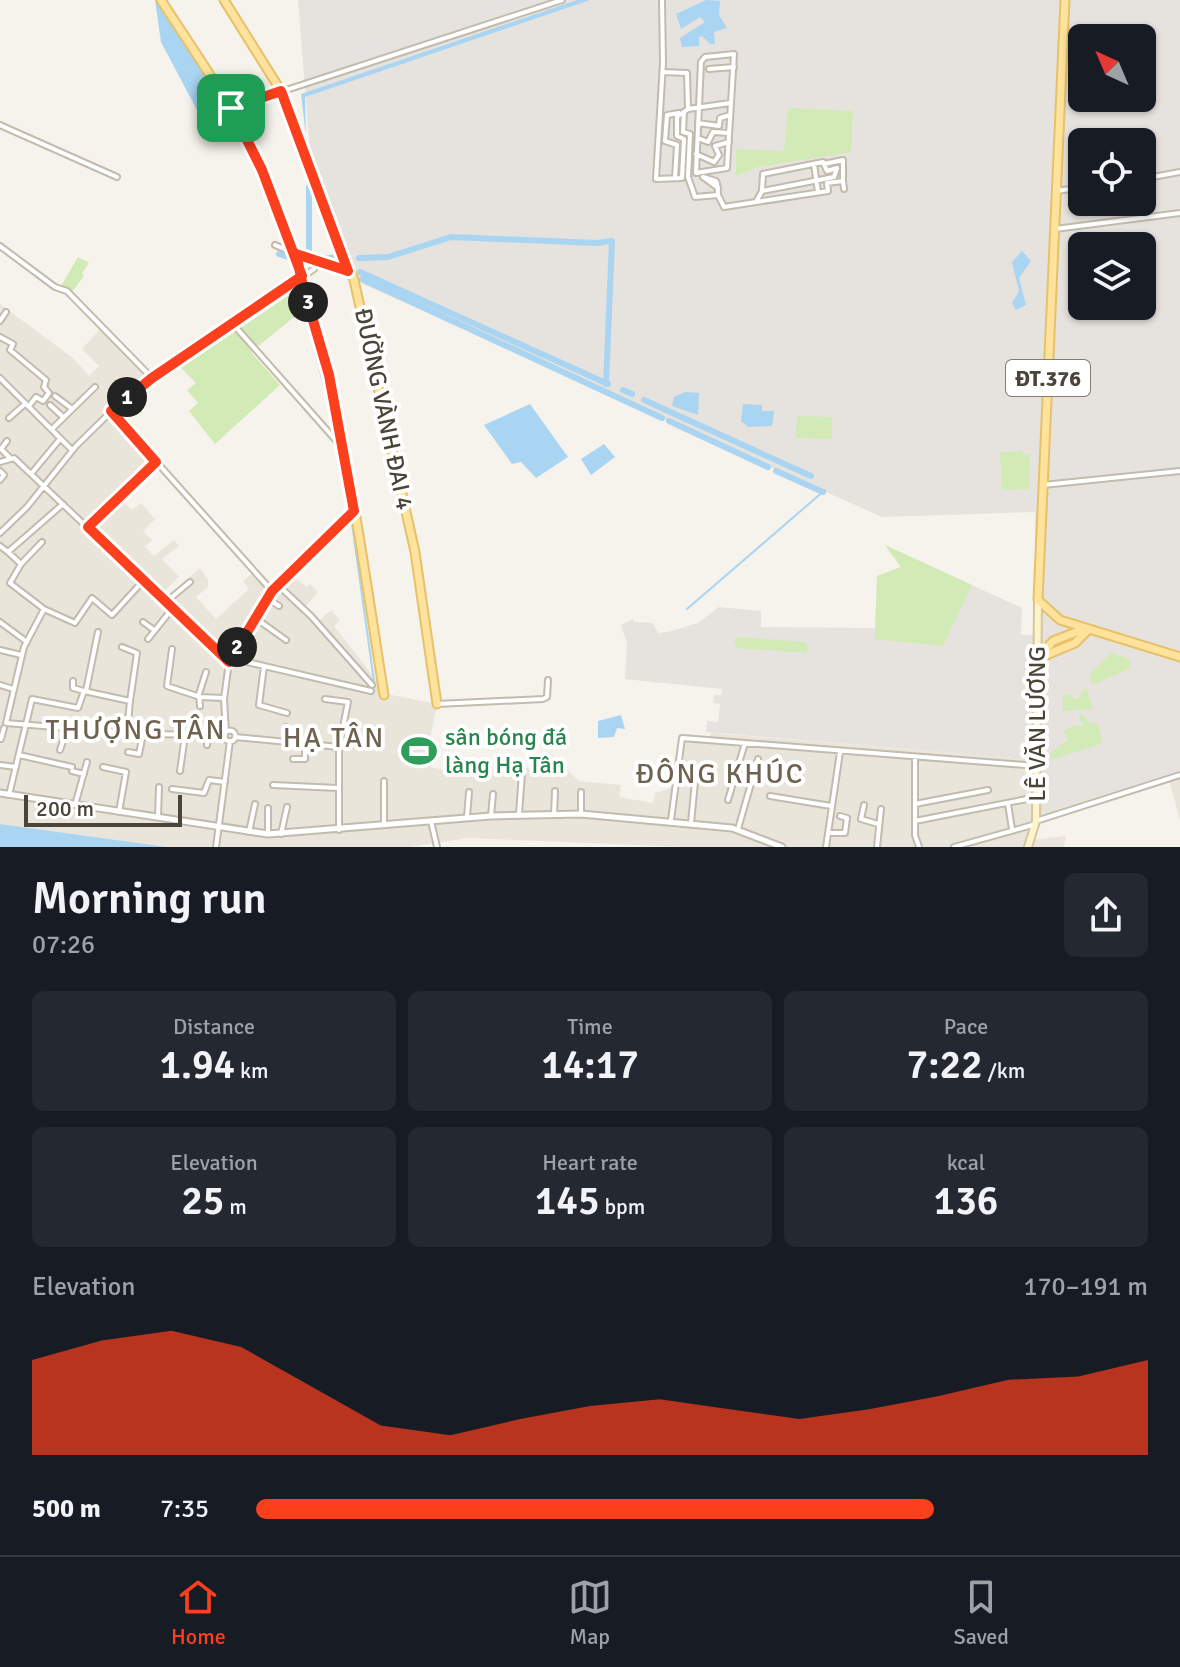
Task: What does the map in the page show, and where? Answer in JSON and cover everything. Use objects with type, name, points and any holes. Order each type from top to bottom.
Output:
[{"type":"main road","name":"ĐƯỜNG VÀNH ĐAI 4","points":[[161,0],[231,108],[262,170],[296,254],[329,375],[344,449],[384,695]]},
{"type":"main road","name":"ĐƯỜNG VÀNH ĐAI 4","points":[[224,0],[281,91],[367,325],[415,552],[437,704]]},
{"type":"main road","name":"ĐT.376","points":[[1038,600],[1065,0]]},
{"type":"main road","points":[[1038,600],[1055,618],[1180,657]]},
{"type":"main road","name":"LÊ VĂN LƯƠNG","points":[[1028,847],[1036,822],[1038,600]]},
{"type":"main road","points":[[1037,659],[1057,638],[1089,629]]},
{"type":"main road","points":[[1037,659],[1075,643],[1089,629]]},
{"type":"street","points":[[231,108],[562,0]]},
{"type":"street","points":[[662,1],[656,179],[682,178]]},
{"type":"street","points":[[734,54],[731,101],[726,170],[696,173],[703,59],[734,54]]},
{"type":"street","points":[[709,69],[734,67]]},
{"type":"street","points":[[662,72],[687,73],[684,111],[677,136],[684,139],[682,178]]},
{"type":"street","points":[[718,195],[695,197],[682,178],[677,145],[665,141],[667,115],[726,106],[731,101]]},
{"type":"street","points":[[726,106],[730,113]]},
{"type":"street","points":[[698,123],[719,126],[720,118],[730,113]]},
{"type":"street","points":[[0,125],[117,177]]},
{"type":"street","points":[[697,137],[708,142],[713,132],[729,133]]},
{"type":"street","points":[[696,154],[714,162],[719,155],[715,146],[729,142]]},
{"type":"street","points":[[756,202],[762,191],[763,174],[826,162],[843,160],[844,189]]},
{"type":"street","points":[[762,191],[838,173],[837,168],[827,171],[826,162]]},
{"type":"street","points":[[814,164],[818,192]]},
{"type":"street","points":[[1156,176],[1180,172]]},
{"type":"street","points":[[718,188],[721,205],[728,208],[828,191],[827,183],[843,181]]},
{"type":"street","points":[[1056,191],[1068,189]]},
{"type":"street","points":[[1055,229],[1180,213]]},
{"type":"street","points":[[275,245],[314,266],[348,271]]},
{"type":"street","points":[[0,246],[55,287],[68,291],[152,378]]},
{"type":"street","points":[[0,533],[27,507],[42,485],[111,408],[314,266]]},
{"type":"street","points":[[0,321],[6,312]]},
{"type":"street","points":[[233,324],[344,449]]},
{"type":"street","points":[[0,337],[13,344],[10,350],[41,378],[49,393],[43,401],[36,397],[9,418]]},
{"type":"street","points":[[0,378],[72,450]]},
{"type":"street","points":[[52,429],[95,387]]},
{"type":"street","points":[[55,396],[71,408]]},
{"type":"street","points":[[50,405],[64,417]]},
{"type":"street","points":[[111,408],[272,591]]},
{"type":"street","points":[[31,474],[60,439]]},
{"type":"street","points":[[7,441],[1,449],[144,580],[215,653],[229,660],[372,688],[278,585]]},
{"type":"street","points":[[0,462],[9,457]]},
{"type":"street","points":[[88,527],[156,462]]},
{"type":"street","points":[[0,471],[4,475],[0,480]]},
{"type":"street","points":[[1043,485],[1180,471]]},
{"type":"street","points":[[8,552],[63,504]]},
{"type":"street","points":[[217,846],[230,741],[225,734],[224,698],[229,660],[272,591],[354,511]]},
{"type":"street","points":[[42,542],[21,564],[10,583],[44,609],[75,623],[92,598],[112,615],[144,580]]},
{"type":"street","points":[[0,546],[21,564]]},
{"type":"street","points":[[166,602],[190,582]]},
{"type":"street","points":[[267,598],[279,606]]},
{"type":"street","points":[[1,739],[22,655],[44,609]]},
{"type":"street","points":[[148,639],[172,609]]},
{"type":"street","points":[[254,617],[286,640]]},
{"type":"street","points":[[0,622],[27,642]]},
{"type":"street","points":[[143,622],[154,630]]},
{"type":"street","points":[[9,795],[32,699],[78,708],[85,691],[98,632]]},
{"type":"street","points":[[122,647],[137,653],[127,733]]},
{"type":"street","points":[[167,686],[172,649]]},
{"type":"street","points":[[0,650],[22,655]]},
{"type":"street","points":[[264,666],[259,705],[287,713]]},
{"type":"street","points":[[200,706],[206,672]]},
{"type":"street","points":[[437,704],[543,699],[547,697],[548,680]]},
{"type":"street","points":[[73,681],[73,688],[130,701]]},
{"type":"street","points":[[0,685],[13,689]]},
{"type":"street","points":[[159,686],[200,697],[224,698]]},
{"type":"street","points":[[325,699],[348,702],[339,747],[339,830]]},
{"type":"street","points":[[77,722],[77,729]]},
{"type":"street","points":[[3,726],[208,736],[232,731],[235,737]]},
{"type":"street","points":[[286,727],[286,743]]},
{"type":"street","points":[[60,750],[67,729]]},
{"type":"street","points":[[128,752],[139,754],[143,734]]},
{"type":"street","points":[[180,771],[185,735]]},
{"type":"street","points":[[207,745],[208,736]]},
{"type":"street","points":[[230,741],[235,737],[339,747]]},
{"type":"street","points":[[760,744],[761,737]]},
{"type":"street","points":[[671,820],[682,738],[915,759],[1037,766]]},
{"type":"street","points":[[728,800],[745,743]]},
{"type":"street","points":[[293,759],[305,759],[305,745]]},
{"type":"street","points":[[826,847],[840,752]]},
{"type":"street","points":[[19,755],[84,774]]},
{"type":"street","points":[[738,829],[758,759]]},
{"type":"street","points":[[915,759],[915,821],[919,847]]},
{"type":"street","points":[[75,805],[87,762]]},
{"type":"street","points":[[0,765],[16,767]]},
{"type":"street","points":[[103,767],[126,772],[119,812]]},
{"type":"street","points":[[691,823],[696,771]]},
{"type":"street","points":[[519,815],[522,773]]},
{"type":"street","points":[[954,847],[1180,775]]},
{"type":"street","points":[[172,789],[204,793],[209,780],[225,782]]},
{"type":"street","points":[[384,781],[384,825]]},
{"type":"street","points":[[273,785],[338,788]]},
{"type":"street","points":[[158,818],[159,787]]},
{"type":"street","points":[[915,804],[988,790]]},
{"type":"street","points":[[554,815],[555,791]]},
{"type":"street","points":[[467,817],[469,792]]},
{"type":"street","points":[[581,792],[581,814]]},
{"type":"street","points":[[0,793],[268,834],[467,817],[581,814],[671,820],[738,829],[782,847]]},
{"type":"street","points":[[491,816],[493,794]]},
{"type":"street","points":[[770,796],[831,806]]},
{"type":"street","points":[[915,821],[1037,797]]},
{"type":"street","points":[[249,832],[255,804]]},
{"type":"street","points":[[1008,804],[1011,830]]},
{"type":"street","points":[[864,805],[861,819],[878,824]]},
{"type":"street","points":[[281,834],[287,807]]},
{"type":"street","points":[[268,808],[268,834]]},
{"type":"street","points":[[877,847],[881,809]]},
{"type":"street","points":[[828,833],[845,833],[847,818],[840,816]]},
{"type":"street","points":[[431,821],[437,847]]},
{"type":"shaded area","points":[[298,0],[1180,0],[1180,771],[1036,815],[1038,760],[706,732],[707,721],[718,722],[720,704],[713,703],[714,695],[721,695],[722,689],[625,679],[627,643],[621,625],[633,619],[634,622],[653,623],[658,633],[668,632],[698,623],[719,607],[761,611],[761,627],[875,628],[877,576],[901,567],[885,545],[1022,608],[1021,635],[1034,635],[1035,512],[882,517],[354,280],[311,165]]},
{"type":"shaded area","points":[[509,0],[519,0],[521,6],[459,25],[456,16]]},
{"type":"shaded area","points":[[399,33],[401,41],[344,62],[341,53]]},
{"type":"shaded area","points":[[0,304],[73,358],[89,376],[99,366],[82,349],[101,328],[152,378],[111,411],[156,462],[119,497],[132,510],[141,503],[155,519],[143,531],[152,540],[145,547],[154,556],[174,540],[179,546],[162,559],[179,577],[160,595],[164,599],[200,568],[208,580],[208,587],[196,597],[216,619],[249,589],[243,581],[254,572],[268,587],[286,571],[307,587],[310,584],[318,592],[305,607],[319,621],[331,610],[340,620],[334,626],[374,677],[381,693],[437,704],[427,755],[430,767],[490,780],[494,761],[536,770],[549,752],[579,781],[621,785],[619,797],[653,803],[655,793],[674,787],[682,738],[709,740],[711,733],[1038,760],[1037,814],[1180,771],[1180,821],[1169,780],[1036,821],[1031,840],[1066,836],[1064,847],[685,847],[468,838],[410,847],[167,847],[0,824]]},
{"type":"green space","points":[[788,108],[853,111],[851,152],[757,167],[736,176],[736,149],[784,151]]},
{"type":"green space","points":[[78,257],[89,263],[82,273],[84,276],[69,296],[60,288]]},
{"type":"green space","points":[[292,293],[299,313],[251,352],[280,385],[215,444],[189,411],[198,403],[187,390],[196,383],[181,368]]},
{"type":"green space","points":[[797,416],[832,417],[832,439],[796,438]]},
{"type":"green space","points":[[1023,451],[1023,455],[1030,454],[1029,489],[1002,490],[1000,452]]},
{"type":"green space","points":[[885,545],[972,585],[943,646],[875,639],[877,576],[901,567]]},
{"type":"green space","points":[[739,637],[805,642],[808,650],[805,653],[737,648],[734,640]]},
{"type":"green space","points":[[1111,653],[1130,659],[1129,669],[1092,685],[1090,674]]},
{"type":"green space","points":[[1086,687],[1093,709],[1063,711],[1063,695],[1069,694],[1076,700]]},
{"type":"green space","points":[[1080,713],[1091,724],[1097,723],[1103,743],[1051,760],[1051,752],[1068,740],[1063,730],[1078,725],[1085,727],[1079,718]]},
{"type":"water","points":[[155,0],[161,0],[228,104],[198,112],[161,42]]},
{"type":"water","points":[[577,0],[590,0],[305,97],[306,136],[301,94]]},
{"type":"water","points":[[706,0],[720,1],[719,15],[727,28],[714,32],[715,44],[710,44],[702,36],[699,37],[699,46],[682,47],[680,38],[705,22],[700,17],[681,29],[676,14]]},
{"type":"water","points":[[1022,251],[1031,261],[1019,278],[1026,305],[1016,310],[1012,303],[1019,291],[1012,262]]},
{"type":"water","points":[[685,392],[699,393],[698,415],[672,406],[674,397]]},
{"type":"water","points":[[530,404],[568,457],[536,478],[521,462],[512,464],[484,425]]},
{"type":"water","points":[[743,404],[762,405],[762,411],[774,411],[772,426],[748,427],[741,421]]},
{"type":"water","points":[[604,444],[615,457],[591,475],[581,459]]},
{"type":"water","points":[[621,715],[625,729],[617,728],[614,737],[598,738],[598,721]]},
{"type":"water","points":[[0,824],[167,847],[0,847]]},
{"type":"waterway","points":[[309,187],[309,258]]},
{"type":"waterway","points":[[359,258],[388,257],[451,237],[612,241],[606,384]]},
{"type":"waterway","points":[[279,254],[288,257]]},
{"type":"waterway","points":[[306,257],[342,267]]},
{"type":"waterway","points":[[316,259],[340,257]]},
{"type":"waterway","points":[[360,272],[608,384]]},
{"type":"waterway","points":[[362,279],[662,418]]},
{"type":"waterway","points":[[298,287],[338,439]]},
{"type":"waterway","points":[[623,390],[632,394]]},
{"type":"waterway","points":[[644,400],[811,476]]},
{"type":"waterway","points":[[669,421],[768,467]]},
{"type":"waterway","points":[[340,450],[350,510]]},
{"type":"waterway","points":[[776,471],[823,492]]},
{"type":"waterway","points":[[687,609],[825,490]]},
{"type":"waterway","points":[[351,516],[374,681]]},
{"type":"place","name":"sân bóng đá làng Hạ Tân","points":[[419,751]]},
{"type":"district","name":"THƯỢNG TÂN","points":[[136,729]]},
{"type":"district","name":"HẠ TÂN","points":[[334,737]]},
{"type":"district","name":"ĐÔNG KHÚC","points":[[720,773]]},
{"type":"route","points":[[231,108],[262,170],[302,276],[152,378],[111,411],[156,462],[88,527],[229,662],[272,591],[354,511],[329,375],[303,286],[302,276],[296,254],[348,271],[281,91],[231,108]]}]
